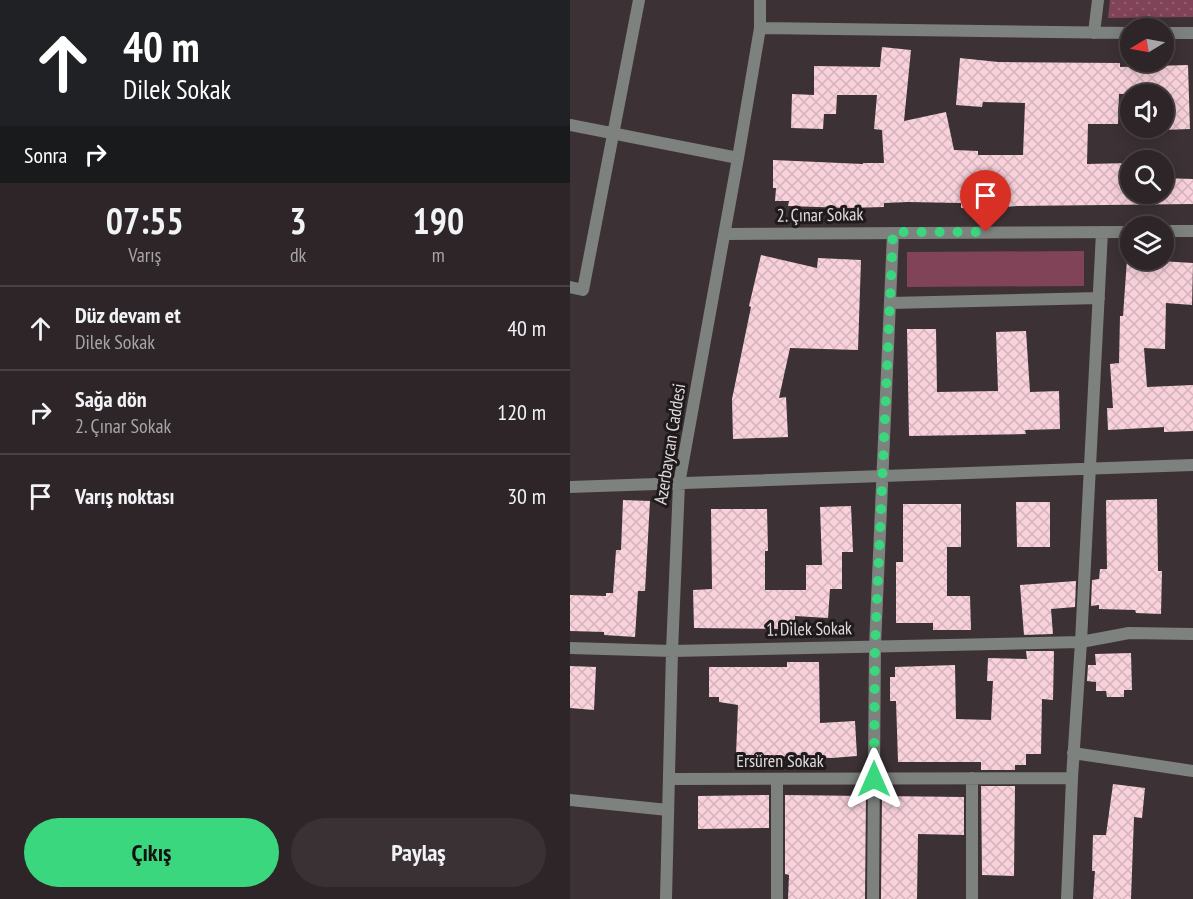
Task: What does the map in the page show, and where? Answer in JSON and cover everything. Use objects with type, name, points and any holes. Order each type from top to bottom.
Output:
[{"type":"street","points":[[570,287],[583,290],[639,0]]},
{"type":"street","name":"Azerbaycan Caddesi","points":[[666,899],[679,484],[760,28],[760,0]]},
{"type":"street","points":[[1094,33],[1098,0]]},
{"type":"street","points":[[760,28],[1120,33]]},
{"type":"street","points":[[1174,33],[1193,33]]},
{"type":"street","points":[[570,125],[738,158]]},
{"type":"street","points":[[1174,231],[1193,231]]},
{"type":"street","points":[[873,899],[875,646],[893,232]]},
{"type":"street","points":[[1067,899],[1071,778],[1082,642],[1102,232]]},
{"type":"street","name":"2. Çınar Sokak","points":[[725,234],[1120,232]]},
{"type":"street","points":[[890,303],[1099,298]]},
{"type":"street","points":[[570,487],[1193,465]]},
{"type":"street","name":"1. Dilek Sokak","points":[[570,648],[672,651],[1082,642],[1129,633],[1193,634]]},
{"type":"street","points":[[1073,753],[1193,771]]},
{"type":"street","points":[[972,778],[972,899]]},
{"type":"street","name":"Ersüren Sokak","points":[[669,779],[1071,778]]},
{"type":"street","points":[[777,779],[777,899]]},
{"type":"street","points":[[570,800],[668,810]]},
{"type":"shaded area","points":[[1110,0],[1193,0],[1193,17],[1108,18]]},
{"type":"shaded area","points":[[1084,251],[1084,286],[907,287],[907,252]]},
{"type":"building","points":[[882,47],[911,50],[904,121],[946,112],[954,150],[978,151],[978,155],[1023,155],[1025,103],[983,102],[982,107],[956,105],[960,58],[998,62],[1120,63],[1120,72],[1174,72],[1174,65],[1188,65],[1190,129],[1174,130],[1174,84],[1120,84],[1118,124],[1088,124],[1087,164],[1120,163],[1120,204],[1174,204],[1174,178],[1193,179],[1193,204],[1017,206],[983,209],[961,208],[961,203],[884,203],[884,207],[847,208],[788,206],[789,201],[775,201],[773,160],[884,163],[882,130],[874,129],[877,95],[837,95],[836,114],[824,114],[823,129],[791,128],[792,94],[814,95],[814,66],[880,67]]},
{"type":"building","points":[[761,255],[817,268],[818,258],[861,260],[858,350],[790,348],[779,398],[786,397],[788,437],[733,439],[732,399]]},
{"type":"building","points":[[1174,262],[1193,263],[1192,305],[1166,303],[1165,349],[1144,348],[1147,387],[1193,385],[1193,431],[1164,432],[1164,427],[1108,430],[1107,408],[1113,408],[1110,364],[1119,363],[1120,316],[1123,316],[1126,270],[1174,270]]},
{"type":"building","points":[[907,329],[936,329],[937,392],[998,391],[996,332],[1026,331],[1030,392],[1059,391],[1060,429],[1025,430],[1026,434],[909,436]]},
{"type":"building","points":[[1157,499],[1158,571],[1162,571],[1161,614],[1136,613],[1135,610],[1099,609],[1099,605],[1091,606],[1092,580],[1099,579],[1100,569],[1107,569],[1106,500]]},
{"type":"building","points":[[623,500],[650,501],[645,591],[638,591],[635,637],[604,635],[604,632],[570,631],[570,595],[606,596],[606,593],[613,593],[616,550],[621,550]]},
{"type":"building","points":[[1016,502],[1050,502],[1050,547],[1017,547]]},
{"type":"building","points":[[903,504],[961,504],[961,547],[947,547],[947,596],[970,596],[971,630],[933,630],[933,623],[896,623],[896,562],[903,562]]},
{"type":"building","points":[[851,506],[853,552],[842,552],[842,589],[830,589],[828,618],[795,616],[795,629],[694,628],[693,590],[712,589],[711,509],[767,509],[768,551],[765,551],[765,590],[806,590],[806,565],[822,565],[820,507]]},
{"type":"building","points":[[1076,581],[1075,607],[1051,609],[1053,634],[1024,635],[1020,585]]},
{"type":"building","points":[[1026,651],[1054,651],[1053,700],[1042,699],[1041,754],[1026,754],[1026,765],[1015,765],[1015,770],[981,770],[981,762],[898,762],[896,701],[890,701],[890,677],[895,677],[895,667],[955,665],[956,719],[991,720],[993,681],[987,681],[988,658],[1027,659]]},
{"type":"building","points":[[1131,653],[1132,690],[1124,690],[1124,697],[1107,697],[1106,691],[1096,691],[1096,682],[1087,681],[1088,665],[1096,665],[1095,654]]},
{"type":"building","points":[[787,662],[819,662],[820,723],[855,721],[857,756],[832,758],[736,755],[738,705],[719,702],[719,697],[709,697],[709,667],[787,667]]},
{"type":"building","points":[[570,666],[596,667],[594,710],[570,708]]},
{"type":"building","points":[[1113,784],[1145,788],[1142,818],[1134,817],[1131,899],[1093,899],[1095,871],[1092,871],[1093,835],[1106,835]]},
{"type":"building","points":[[981,786],[1015,786],[1014,876],[982,875]]},
{"type":"building","points":[[769,795],[769,828],[698,829],[698,796]]},
{"type":"building","points":[[785,795],[866,796],[865,899],[788,899],[789,875],[785,874]]},
{"type":"building","points":[[882,796],[964,797],[964,835],[918,834],[917,899],[881,899]]},
{"type":"route","points":[[874,779],[875,646],[893,232],[986,232]]}]
